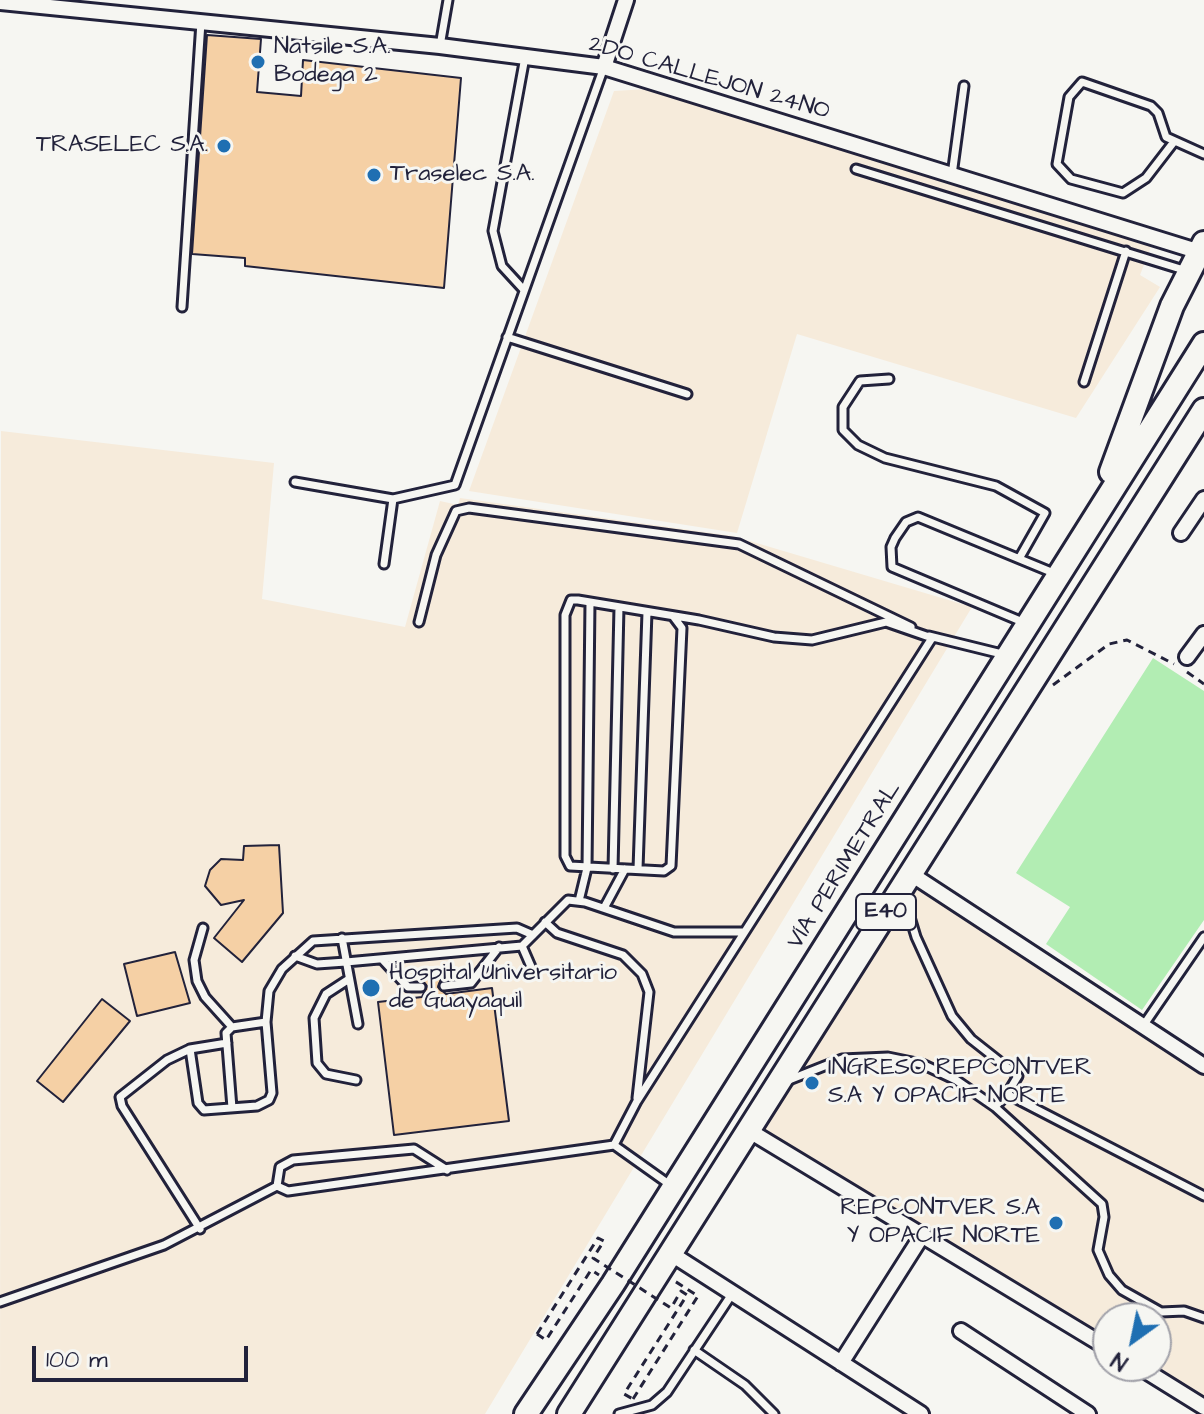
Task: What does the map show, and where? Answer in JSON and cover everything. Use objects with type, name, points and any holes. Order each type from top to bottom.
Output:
[{"type":"highway","points":[[1097,511],[1172,306],[1198,256]]},
{"type":"highway","name":"VÍA PERIMETRAL","points":[[526,1414],[613,1284],[1204,344]]},
{"type":"highway","name":"E40","points":[[569,1414],[1204,410]]},
{"type":"street","points":[[604,67],[626,0]]},
{"type":"street","name":"2DO CALLEJON 24NO","points":[[0,2],[525,55],[604,67],[952,175],[1198,256]]},
{"type":"street","points":[[1181,533],[1204,499]]},
{"type":"street","points":[[1187,657],[1204,634]]},
{"type":"street","points":[[906,881],[1204,1066]]},
{"type":"street","points":[[748,1130],[1092,1338]]},
{"type":"street","points":[[841,1363],[923,1234]]},
{"type":"street","points":[[665,1262],[732,1294],[921,1414]]},
{"type":"street","points":[[961,1331],[1088,1414]]},
{"type":"street","points":[[1164,1382],[1204,1407]]},
{"type":"lane","points":[[440,46],[448,0]]},
{"type":"lane","points":[[182,307],[203,34],[201,22]]},
{"type":"lane","points":[[524,290],[502,266],[493,231],[525,55]]},
{"type":"lane","points":[[295,482],[393,499],[455,485],[604,67]]},
{"type":"lane","points":[[1173,143],[1146,178],[1123,193],[1071,179],[1057,164],[1069,97],[1082,82],[1151,106],[1158,113],[1166,137],[1173,143],[1204,154]]},
{"type":"lane","points":[[952,175],[964,86]]},
{"type":"lane","points":[[856,169],[1126,251],[1198,256]]},
{"type":"lane","points":[[1084,382],[1126,251]]},
{"type":"lane","points":[[507,337],[687,394]]},
{"type":"lane","points":[[889,379],[860,381],[843,407],[843,430],[858,445],[885,458],[996,486],[1045,513],[1020,557]]},
{"type":"lane","points":[[384,564],[393,499]]},
{"type":"lane","points":[[419,622],[441,544],[456,511],[469,508],[739,544],[932,638]]},
{"type":"lane","points":[[1027,624],[892,567],[891,547],[906,522],[918,517],[1058,575]]},
{"type":"lane","points":[[673,616],[682,628],[671,866],[668,871],[570,866],[565,856],[565,615],[571,600],[673,616],[787,638],[812,640],[886,622],[932,638],[1008,655]]},
{"type":"lane","points":[[579,901],[587,868],[590,602]]},
{"type":"lane","points":[[613,869],[619,607]]},
{"type":"lane","points":[[638,869],[647,612]]},
{"type":"lane","points":[[614,1145],[637,1101],[743,932],[932,638]]},
{"type":"lane","points":[[604,908],[625,869]]},
{"type":"lane","points":[[906,881],[916,937],[952,1016],[971,1039],[1018,1076],[995,1107]]},
{"type":"lane","points":[[295,956],[317,964],[522,946],[568,900],[604,908],[674,932],[743,932]]},
{"type":"lane","points":[[545,922],[557,933],[623,955],[642,974],[649,992],[637,1101]]},
{"type":"lane","points":[[203,928],[194,960],[197,981],[205,997],[232,1027]]},
{"type":"lane","points":[[190,1049],[198,1103],[204,1110],[257,1106],[269,1100],[272,1093],[266,1022],[269,991],[295,956],[313,941],[517,928],[533,935]]},
{"type":"lane","points":[[1143,1026],[1204,937]]},
{"type":"lane","points":[[342,938],[358,1024]]},
{"type":"lane","points":[[522,946],[532,969]]},
{"type":"lane","points":[[444,986],[471,983],[499,947]]},
{"type":"lane","points":[[382,959],[408,987],[421,987]]},
{"type":"lane","points":[[349,979],[326,994],[314,1018],[317,1063],[326,1074],[356,1080]]},
{"type":"lane","points":[[232,1108],[226,1033],[232,1027],[266,1022]]},
{"type":"lane","points":[[200,1229],[122,1106],[120,1097],[167,1060],[190,1049],[227,1043]]},
{"type":"lane","points":[[776,1085],[842,1059],[888,1057],[922,1064],[945,1074],[995,1107],[1102,1204],[1104,1217],[1098,1250],[1109,1275],[1122,1290],[1161,1312],[1184,1311],[1204,1318]]},
{"type":"lane","points":[[1007,1094],[1204,1196]]},
{"type":"lane","points":[[277,1186],[288,1191],[614,1145],[673,1187]]},
{"type":"lane","points":[[277,1186],[280,1167],[293,1160],[414,1149],[447,1170]]},
{"type":"lane","points":[[0,1302],[164,1245],[200,1229],[277,1186]]},
{"type":"lane","points":[[619,1414],[652,1405],[667,1392],[732,1294]]},
{"type":"lane","points":[[694,1350],[745,1385],[774,1414]]},
{"type":"path","points":[[1050,687],[1109,644],[1127,640],[1162,656],[1204,684]]},
{"type":"path","points":[[613,1284],[591,1270],[546,1340],[537,1334],[598,1238],[604,1241],[593,1258],[606,1267],[671,1308],[681,1291],[687,1295],[624,1394],[633,1399],[698,1296],[665,1262]]},
{"type":"shaded area","points":[[647,89],[1152,244],[1140,275],[1160,287],[1076,418],[797,334],[737,533],[469,491],[614,91]]},
{"type":"shaded area","name":"Hospital Universitario de Guayaquil","points":[[1,431],[274,463],[262,599],[405,627],[440,501],[458,505],[460,498],[733,536],[972,607],[485,1414],[0,1414]]},
{"type":"shaded area","name":"REPCONTVER S.A Y OPACIF NORTE","points":[[912,874],[1204,1065],[1204,1401],[1172,1382],[1172,1302],[1092,1302],[1092,1333],[750,1127]]},
{"type":"green space","points":[[1153,658],[1204,691],[1204,920],[1142,1010],[1046,944],[1070,907],[1016,873]]},
{"type":"building","name":"Traselec S.A.","points":[[207,35],[261,39],[257,92],[301,96],[303,60],[461,78],[444,288],[245,266],[245,258],[192,254]]},
{"type":"building","points":[[279,845],[283,913],[242,962],[214,938],[244,900],[221,905],[205,886],[210,870],[221,859],[243,860],[244,846]]},
{"type":"building","points":[[175,952],[190,1003],[137,1016],[124,964]]},
{"type":"building","points":[[442,976],[438,987],[446,994],[492,988],[509,1121],[394,1135],[378,1002],[422,997],[427,986],[420,979]]},
{"type":"building","points":[[102,999],[130,1021],[63,1102],[37,1081]]},
{"type":"place","name":"Natsile S.A. Bodega 2","points":[[258,62]]},
{"type":"place","name":"TRASELEC S.A.","points":[[224,146]]},
{"type":"place","name":"Traselec S.A.","points":[[374,175]]},
{"type":"place","name":"Hospital Universitario de Guayaquil","points":[[371,988]]},
{"type":"place","name":"INGRESO REPCONTVER S.A Y OPACIF NORTE","points":[[812,1083]]},
{"type":"place","name":"REPCONTVER S.A Y OPACIF NORTE","points":[[1056,1223]]}]
